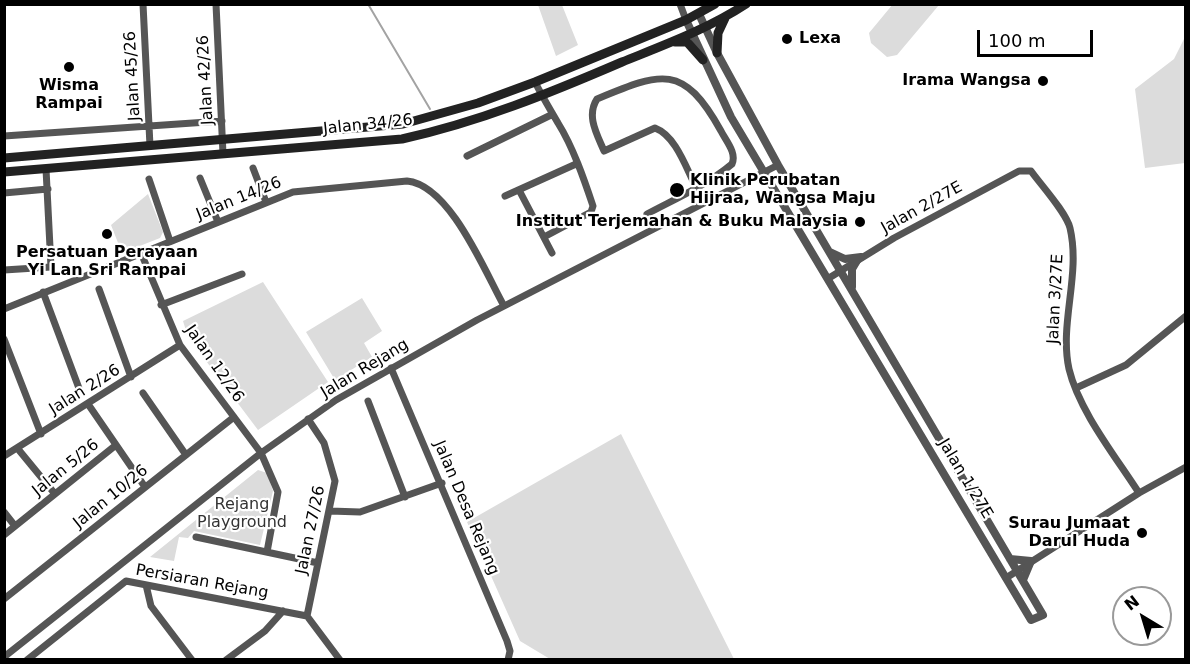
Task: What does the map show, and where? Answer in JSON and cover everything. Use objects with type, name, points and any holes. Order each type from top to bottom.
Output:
[{"type":"main road","name":"Jalan 34/26","points":[[4,158],[403,123],[478,103],[535,82],[686,20],[697,9],[715,4]]},
{"type":"main road","name":"Jalan 34/26","points":[[4,172],[402,139],[455,127],[542,97],[725,18],[746,4]]},
{"type":"main road","points":[[717,53],[718,33],[725,18]]},
{"type":"main road","points":[[665,44],[687,42],[703,60]]},
{"type":"street","name":"Jalan 45/26","points":[[143,4],[150,146]]},
{"type":"street","name":"Jalan 42/26","points":[[216,4],[223,154]]},
{"type":"street","points":[[680,4],[686,20]]},
{"type":"street","name":"Jalan 1/27E","points":[[686,20],[731,117],[1031,620],[1043,615],[778,165],[717,53],[697,9]]},
{"type":"street","points":[[647,214],[696,187],[724,171],[734,160],[733,154],[705,103],[692,89],[676,80],[649,78],[597,99],[592,106],[592,120],[604,151],[655,128],[663,131],[676,149],[696,187]]},
{"type":"street","points":[[535,82],[551,115],[557,121],[593,206],[591,213],[544,237]]},
{"type":"street","points":[[467,156],[551,115]]},
{"type":"street","points":[[716,124],[731,117]]},
{"type":"street","points":[[4,136],[222,122]]},
{"type":"street","points":[[505,196],[576,164]]},
{"type":"street","name":"Jalan Rejang","points":[[7,655],[261,453],[308,419],[392,368],[504,306],[778,165]]},
{"type":"street","points":[[253,168],[266,202]]},
{"type":"street","points":[[4,270],[51,267],[46,169]]},
{"type":"street","name":"Jalan 2/27E","points":[[829,278],[860,258],[1019,171],[1031,171]]},
{"type":"street","name":"Jalan 3/27E","points":[[1031,171],[1070,226],[1072,287],[1065,346],[1076,388],[1139,493]]},
{"type":"street","points":[[200,178],[218,222]]},
{"type":"street","points":[[149,179],[171,241]]},
{"type":"street","name":"Jalan 14/26","points":[[4,309],[293,192],[386,182],[416,182],[424,185],[442,202],[458,223],[504,306]]},
{"type":"street","points":[[4,193],[48,189]]},
{"type":"street","points":[[519,190],[552,252]]},
{"type":"street","points":[[829,252],[844,259],[860,258]]},
{"type":"street","name":"Jalan 12/26","points":[[141,253],[161,305],[180,345],[261,453],[278,492],[267,552]]},
{"type":"street","points":[[852,291],[852,269],[860,258]]},
{"type":"street","points":[[161,305],[242,274]]},
{"type":"street","points":[[99,289],[131,377]]},
{"type":"street","points":[[43,292],[80,391]]},
{"type":"street","points":[[1076,388],[1126,365],[1185,316]]},
{"type":"street","points":[[4,339],[40,434]]},
{"type":"street","name":"Jalan 2/26","points":[[4,456],[180,345]]},
{"type":"street","name":"Jalan Desa Rejang","points":[[392,368],[507,640],[510,651],[508,660]]},
{"type":"street","points":[[143,393],[186,455]]},
{"type":"street","points":[[368,401],[405,497]]},
{"type":"street","points":[[88,404],[145,487]]},
{"type":"street","name":"Jalan 10/26","points":[[4,599],[234,417]]},
{"type":"street","name":"Jalan 27/26","points":[[307,616],[330,511],[334,473],[324,443],[308,419]]},
{"type":"street","name":"Jalan 5/26","points":[[4,535],[116,445]]},
{"type":"street","points":[[18,449],[55,494]]},
{"type":"street","points":[[1006,578],[1139,493],[1185,467]]},
{"type":"street","points":[[330,511],[360,512],[442,483]]},
{"type":"street","points":[[4,512],[15,526]]},
{"type":"street","points":[[196,537],[318,563]]},
{"type":"street","points":[[1010,559],[1031,561]]},
{"type":"street","points":[[1023,580],[1031,561]]},
{"type":"street","name":"Persiaran Rejang","points":[[27,660],[126,581],[307,616]]},
{"type":"street","points":[[146,585],[151,606],[192,660]]},
{"type":"street","points":[[226,660],[265,631],[283,611]]},
{"type":"street","points":[[307,616],[340,660]]},
{"type":"street","points":[[7,655],[15,660]]},
{"type":"green space","points":[[893,4],[939,5],[897,55],[887,57],[871,43],[869,33]]},
{"type":"green space","points":[[538,5],[562,5],[578,45],[556,56]]},
{"type":"green space","points":[[1185,37],[1185,163],[1145,168],[1135,89],[1174,59]]},
{"type":"green space","points":[[148,194],[163,232],[160,238],[122,253],[111,225]]},
{"type":"green space","points":[[263,282],[328,382],[258,430],[188,337],[183,321]]},
{"type":"green space","points":[[362,298],[382,331],[364,343],[372,357],[335,380],[306,332]]},
{"type":"green space","points":[[621,434],[734,659],[550,659],[520,641],[467,522]]},
{"type":"green space","name":"Rejang Playground","points":[[258,470],[267,473],[273,491],[260,545],[194,531],[188,538],[179,537],[174,561],[150,557]]},
{"type":"waterway","points":[[368,4],[430,109]]},
{"type":"place","name":"Lexa","points":[[787,39]]},
{"type":"place","name":"Wisma Rampai","points":[[69,67]]},
{"type":"place","name":"Irama Wangsa","points":[[1043,81]]},
{"type":"place","name":"Klinik Perubatan Hijraa, Wangsa Maju","points":[[677,190]]},
{"type":"place","name":"Institut Terjemahan & Buku Malaysia","points":[[860,222]]},
{"type":"place","name":"Persatuan Perayaan Yi Lan Sri Rampai","points":[[107,234]]},
{"type":"place","name":"Surau Jumaat Darul Huda","points":[[1142,533]]}]
